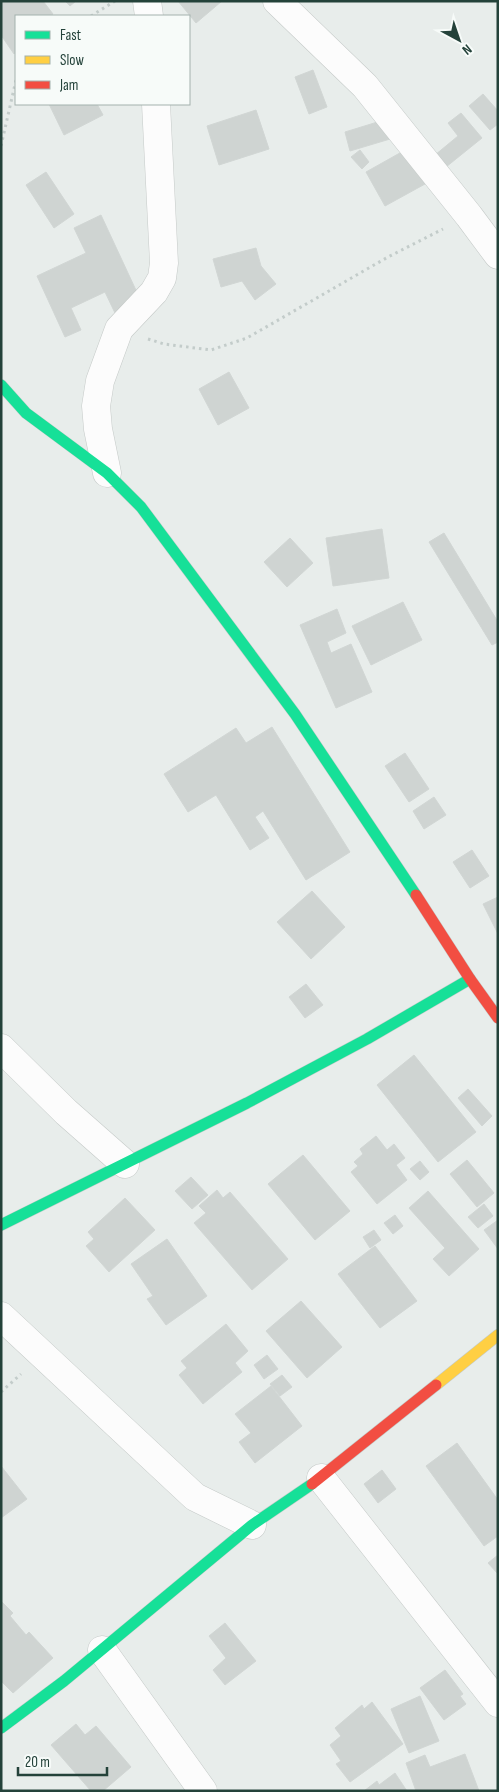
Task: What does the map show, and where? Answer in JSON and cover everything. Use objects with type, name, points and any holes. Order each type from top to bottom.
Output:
[{"type":"street","points":[[147,1],[149,15]]},
{"type":"street","points":[[277,1],[365,86],[469,216],[498,256]]},
{"type":"street","points":[[107,473],[98,429],[96,406],[100,381],[119,330],[154,292],[162,278],[164,262],[156,105]]},
{"type":"street","points":[[1,385],[26,413],[107,473],[141,507],[295,714],[389,853],[470,979],[498,1018]]},
{"type":"street","points":[[1,1225],[247,1102],[359,1043],[470,979]]},
{"type":"street","points":[[1,1048],[66,1112],[125,1164]]},
{"type":"street","points":[[1,1316],[195,1497],[252,1525]]},
{"type":"street","points":[[1,1728],[102,1650],[252,1525],[321,1478],[498,1335]]},
{"type":"street","points":[[321,1478],[498,1703]]},
{"type":"street","points":[[102,1650],[203,1791]]},
{"type":"path","points":[[93,15],[115,1]]},
{"type":"path","points":[[1,146],[15,84]]},
{"type":"path","points":[[119,330],[164,344],[211,350],[247,338],[388,257],[469,216]]},
{"type":"building","points":[[1,1],[43,1],[53,14],[15,15],[14,54],[1,35]]},
{"type":"building","points":[[65,1],[76,1],[70,6]]},
{"type":"building","points":[[178,1],[222,1],[196,23]]},
{"type":"building","points":[[313,70],[327,107],[309,114],[295,77]]},
{"type":"building","points":[[483,94],[498,111],[498,124],[490,130],[469,106]]},
{"type":"building","points":[[49,105],[98,105],[103,115],[64,135]]},
{"type":"building","points":[[256,110],[269,149],[219,165],[207,126]]},
{"type":"building","points":[[461,113],[482,138],[446,167],[435,155],[458,136],[448,123]]},
{"type":"building","points":[[384,120],[390,139],[350,151],[345,132]]},
{"type":"building","points":[[407,149],[425,184],[385,206],[366,172]]},
{"type":"building","points":[[360,150],[369,162],[362,169],[351,157]]},
{"type":"building","points":[[46,172],[74,214],[54,228],[26,185]]},
{"type":"building","points":[[101,215],[141,301],[115,313],[105,292],[71,308],[81,330],[65,337],[37,276],[86,253],[74,228]]},
{"type":"building","points":[[256,248],[261,266],[276,284],[255,300],[242,281],[221,287],[213,259]]},
{"type":"building","points":[[229,372],[249,408],[218,425],[199,389]]},
{"type":"building","points":[[382,529],[389,578],[333,586],[326,538]]},
{"type":"building","points":[[444,533],[498,622],[498,642],[492,645],[429,542]]},
{"type":"building","points":[[290,538],[313,563],[287,587],[264,562]]},
{"type":"building","points":[[403,602],[422,640],[371,665],[352,626]]},
{"type":"building","points":[[337,609],[346,633],[327,642],[331,653],[351,644],[372,692],[336,708],[300,625]]},
{"type":"building","points":[[272,727],[350,852],[306,880],[263,811],[255,817],[269,838],[250,850],[216,795],[188,812],[164,774],[236,728],[246,743]]},
{"type":"building","points":[[405,753],[429,789],[409,802],[385,766]]},
{"type":"building","points":[[434,797],[446,815],[424,829],[413,811]]},
{"type":"building","points":[[472,850],[489,876],[470,888],[453,862]]},
{"type":"building","points":[[312,891],[345,927],[311,959],[277,922]]},
{"type":"building","points":[[498,897],[498,934],[483,904]]},
{"type":"building","points":[[306,984],[323,1005],[305,1018],[289,997]]},
{"type":"building","points":[[414,1055],[476,1132],[438,1162],[377,1085]]},
{"type":"building","points":[[468,1089],[492,1116],[482,1126],[458,1098]]},
{"type":"building","points":[[376,1136],[387,1150],[394,1144],[405,1158],[396,1165],[407,1180],[377,1204],[351,1172],[358,1166],[354,1162],[363,1154],[360,1149]]},
{"type":"building","points":[[303,1155],[350,1211],[315,1240],[268,1184]]},
{"type":"building","points":[[467,1160],[494,1193],[477,1207],[450,1174]]},
{"type":"building","points":[[420,1161],[429,1172],[420,1180],[410,1169]]},
{"type":"building","points":[[191,1177],[208,1195],[192,1209],[175,1191]]},
{"type":"building","points":[[217,1190],[223,1198],[230,1192],[288,1259],[252,1290],[194,1223],[206,1213],[199,1206]]},
{"type":"building","points":[[428,1191],[479,1249],[449,1276],[433,1259],[445,1248],[409,1208]]},
{"type":"building","points":[[125,1198],[155,1230],[109,1272],[86,1246],[94,1239],[88,1232]]},
{"type":"building","points":[[484,1204],[493,1216],[478,1228],[468,1217]]},
{"type":"building","points":[[395,1215],[403,1226],[393,1234],[384,1223]]},
{"type":"building","points":[[498,1220],[498,1249],[484,1230]]},
{"type":"building","points":[[374,1230],[381,1240],[370,1248],[363,1237]]},
{"type":"building","points":[[167,1239],[207,1296],[166,1325],[147,1299],[153,1296],[131,1264]]},
{"type":"building","points":[[375,1246],[417,1301],[380,1328],[338,1274]]},
{"type":"building","points":[[301,1301],[342,1347],[307,1378],[266,1331]]},
{"type":"building","points":[[226,1324],[248,1351],[235,1363],[242,1372],[203,1404],[179,1375],[187,1368],[181,1361]]},
{"type":"building","points":[[267,1355],[278,1369],[264,1379],[254,1365]]},
{"type":"building","points":[[282,1375],[292,1387],[280,1396],[270,1384]]},
{"type":"building","points":[[271,1386],[302,1426],[255,1463],[239,1442],[251,1433],[235,1414]]},
{"type":"building","points":[[457,1443],[498,1500],[498,1536],[484,1546],[426,1466]]},
{"type":"building","points":[[1,1466],[27,1499],[1,1518]]},
{"type":"building","points":[[382,1470],[396,1489],[378,1503],[364,1484]]},
{"type":"building","points":[[498,1555],[498,1574],[488,1563]]},
{"type":"building","points":[[1,1601],[13,1613],[10,1616],[26,1635],[29,1632],[53,1658],[13,1693],[1,1683]]},
{"type":"building","points":[[225,1623],[256,1661],[225,1685],[213,1670],[226,1658],[209,1636]]},
{"type":"building","points":[[445,1670],[463,1694],[460,1696],[466,1704],[444,1720],[420,1688]]},
{"type":"building","points":[[420,1696],[439,1741],[409,1753],[391,1709]]},
{"type":"building","points":[[372,1702],[403,1744],[350,1782],[336,1764],[341,1761],[330,1745],[341,1736],[335,1728],[362,1705],[364,1709]]},
{"type":"building","points":[[76,1724],[85,1735],[96,1726],[131,1767],[103,1791],[91,1791],[51,1745]]},
{"type":"building","points":[[465,1754],[479,1791],[416,1791],[406,1763],[425,1755],[430,1767]]},
{"type":"building","points":[[395,1773],[407,1791],[364,1791],[377,1781],[379,1785]]},
{"type":"traffic: fast","points":[[1,385],[26,413],[107,473],[141,507],[295,714],[416,895]]},
{"type":"traffic: fast","points":[[1,1225],[247,1103],[367,1039],[470,979]]},
{"type":"traffic: fast","points":[[1,1728],[64,1681],[252,1525],[312,1484]]},
{"type":"traffic: slow","points":[[436,1385],[498,1335]]},
{"type":"traffic: jam","points":[[416,895],[470,979],[498,1018]]},
{"type":"traffic: jam","points":[[312,1484],[436,1385]]}]
